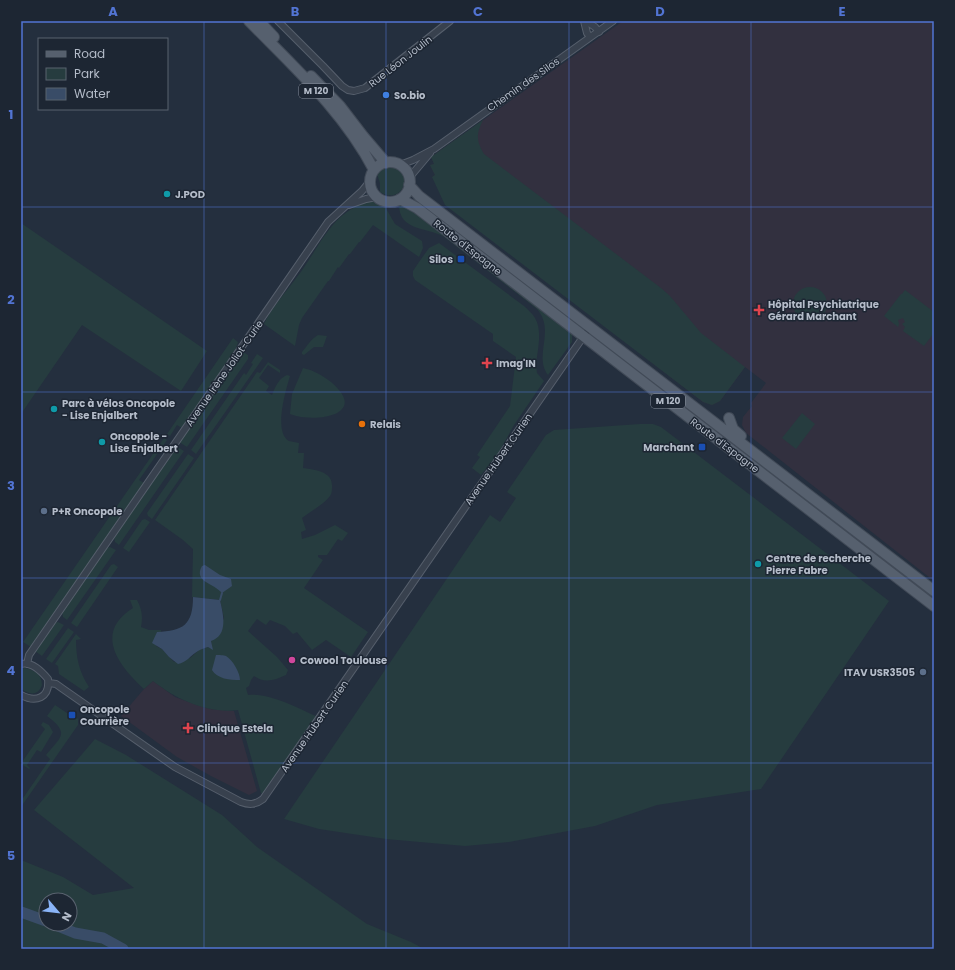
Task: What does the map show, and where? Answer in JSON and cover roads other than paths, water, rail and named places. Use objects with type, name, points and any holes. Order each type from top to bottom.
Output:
[{"type":"main road","name":"M 120","points":[[248,21],[346,124],[365,152],[374,170]]},
{"type":"main road","name":"M 120","points":[[258,21],[340,106],[362,136],[386,162]]},
{"type":"main road","points":[[386,162],[393,162],[406,170],[409,182],[408,191],[400,199],[393,202],[384,201],[377,197],[373,193],[370,181],[374,170],[379,165],[386,162]]},
{"type":"main road","name":"Route d'Espagne","points":[[409,182],[419,196],[934,591]]},
{"type":"main road","name":"Route d'Espagne","points":[[400,199],[417,208],[934,606]]},
{"type":"main road","points":[[729,418],[733,429],[755,448],[774,468]]},
{"type":"street","name":"Rue Léon Joulin","points":[[278,21],[342,86],[348,90],[354,91],[365,88],[450,21]]},
{"type":"street","points":[[585,21],[595,27],[599,32]]},
{"type":"street","points":[[585,21],[587,33],[590,38]]},
{"type":"street","name":"Chemin des Silos","points":[[400,165],[413,160],[434,148],[613,21]]},
{"type":"street","name":"Chemin des Silos","points":[[409,182],[434,148]]},
{"type":"street","name":"Avenue Irène Joliot-Curie","points":[[24,664],[29,654],[331,218],[362,191],[370,181]]},
{"type":"street","name":"Avenue Irène Joliot-Curie","points":[[346,206],[377,197]]},
{"type":"street","name":"Avenue Hubert Curien","points":[[49,683],[56,684],[175,767],[241,802],[251,805],[259,802],[267,793],[590,327]]},
{"type":"street","points":[[21,694],[31,699],[42,696],[47,692],[49,687],[48,679],[38,668],[24,664]]},
{"type":"water","points":[[205,565],[220,575],[231,579],[232,586],[222,593],[202,579],[200,576],[200,571],[202,566]]},
{"type":"water","points":[[193,597],[220,600],[223,629],[217,638],[211,641],[213,650],[208,647],[202,649],[184,662],[178,664],[162,649],[152,643],[157,632],[174,630],[185,625],[193,607]]},
{"type":"water","points":[[216,655],[225,656],[231,660],[237,670],[240,680],[220,677],[214,673],[212,670]]},
{"type":"waterway","points":[[220,600],[222,593]]},
{"type":"waterway","points":[[21,912],[38,918]]},
{"type":"waterway","points":[[73,932],[103,938],[123,949]]},
{"type":"place","name":"So.bio","points":[[386,95]]},
{"type":"place","name":"J.POD","points":[[167,194]]},
{"type":"place","name":"Silos","points":[[461,259]]},
{"type":"place","name":"Hôpital Psychiatrique Gérard Marchant","points":[[759,310]]},
{"type":"place","name":"Imag'IN","points":[[487,363]]},
{"type":"place","name":"Parc à vélos Oncopole - Lise Enjalbert","points":[[54,409]]},
{"type":"place","name":"Relais","points":[[362,424]]},
{"type":"place","name":"Oncopole - Lise Enjalbert","points":[[102,442]]},
{"type":"place","name":"Marchant","points":[[702,447]]},
{"type":"place","name":"P+R Oncopole","points":[[44,511]]},
{"type":"place","name":"Centre de recherche Pierre Fabre","points":[[758,564]]},
{"type":"place","name":"Cowool Toulouse","points":[[292,660]]},
{"type":"place","name":"ITAV USR3505","points":[[923,672]]},
{"type":"place","name":"Oncopole Courrière","points":[[72,715]]},
{"type":"place","name":"Clinique Estela","points":[[188,728]]}]
